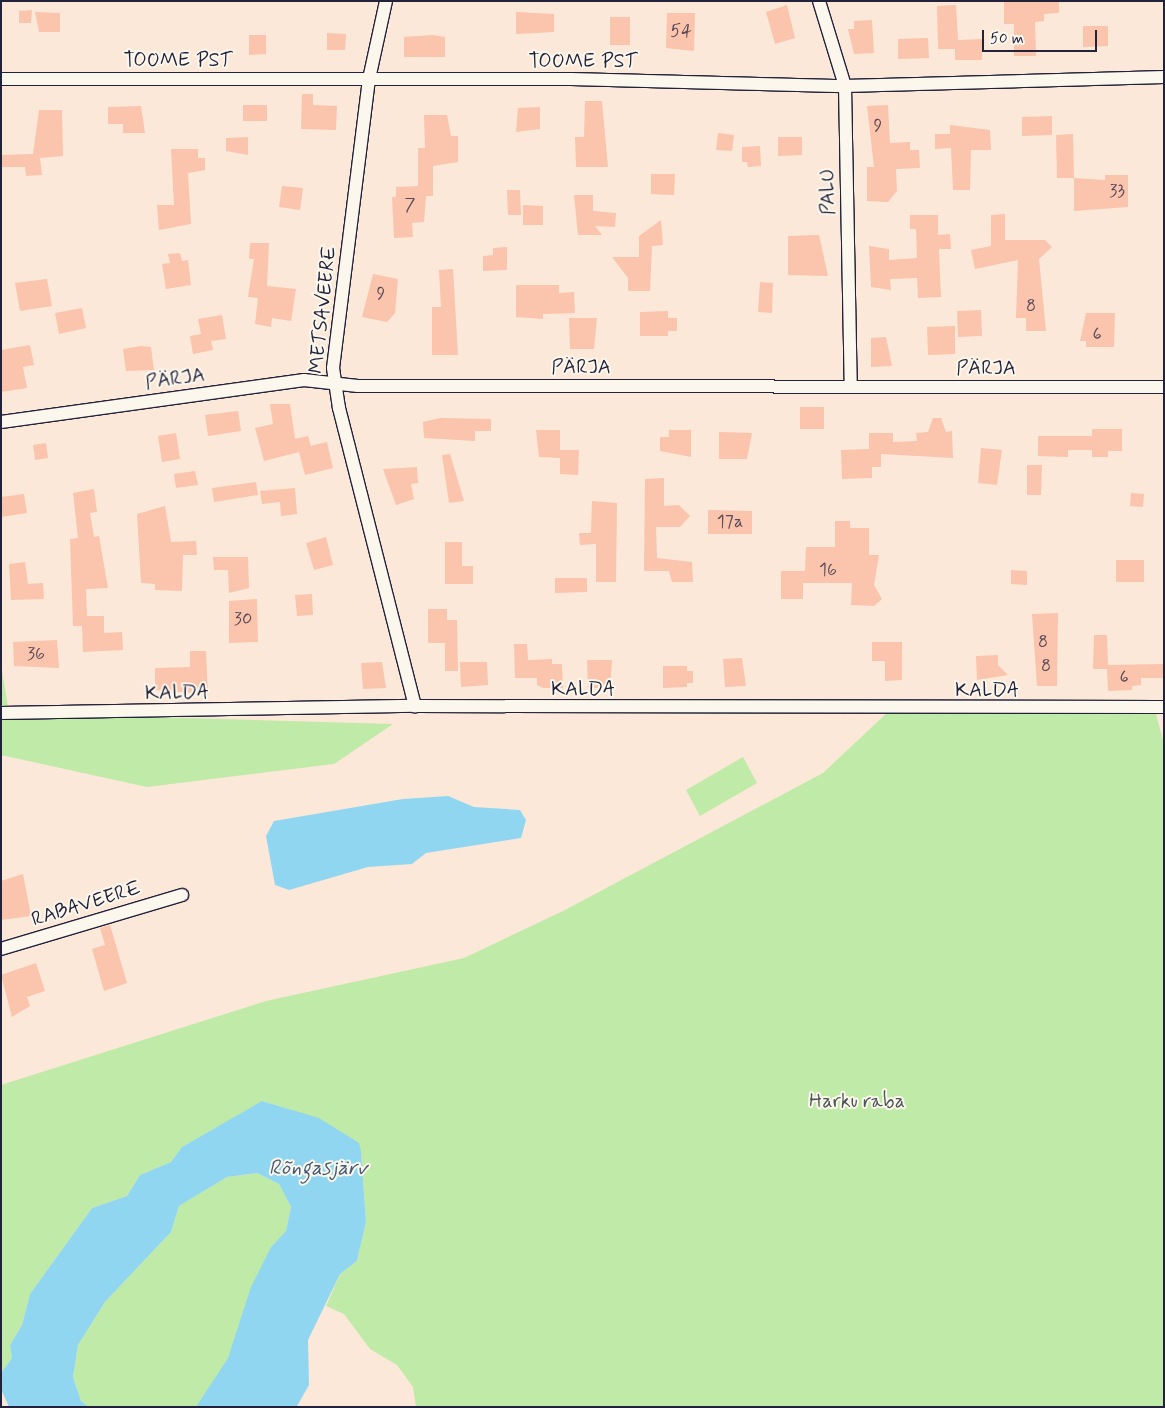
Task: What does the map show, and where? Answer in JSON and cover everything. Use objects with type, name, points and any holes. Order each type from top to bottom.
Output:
[{"type":"street","name":"METSAVEERE","points":[[386,1],[369,79],[334,383],[415,706]]},
{"type":"street","name":"PALU","points":[[819,1],[845,86],[851,386]]},
{"type":"street","name":"TOOME PST","points":[[1,79],[369,79],[845,86],[1164,77]]},
{"type":"street","name":"PÄRJA","points":[[1,422],[304,380],[334,383],[1164,387]]},
{"type":"street","name":"KALDA","points":[[1,713],[415,706],[1164,707]]},
{"type":"street","name":"RABAVEERE","points":[[1,949],[182,895]]},
{"type":"green space","points":[[1,664],[9,713],[393,724],[334,764],[147,787],[1,755]]},
{"type":"green space","name":"Harku raba","points":[[1111,708],[1156,714],[1164,744],[1164,1407],[416,1407],[413,1387],[397,1365],[370,1349],[344,1314],[326,1306],[340,1274],[357,1261],[366,1222],[361,1151],[288,1109],[263,1101],[182,1147],[171,1162],[140,1175],[127,1196],[92,1208],[30,1294],[22,1325],[10,1345],[12,1358],[1,1373],[1,1085],[266,1001],[464,958],[563,911],[823,773],[890,710]]},
{"type":"green space","points":[[743,757],[757,783],[700,816],[686,790]]},
{"type":"green space","points":[[257,1173],[279,1184],[291,1207],[286,1231],[271,1247],[228,1358],[207,1393],[196,1407],[89,1407],[81,1401],[73,1377],[78,1345],[105,1302],[171,1232],[179,1206],[227,1177]]},
{"type":"water","points":[[448,796],[474,807],[520,810],[526,820],[521,838],[426,853],[412,864],[368,867],[289,890],[275,885],[266,836],[274,821],[403,799]]},
{"type":"water","name":"Rõngasjärv","points":[[262,1101],[319,1118],[359,1143],[361,1151],[366,1222],[357,1261],[340,1274],[308,1340],[309,1385],[297,1406],[196,1407],[228,1358],[251,1287],[271,1247],[286,1231],[291,1207],[279,1184],[257,1173],[227,1177],[179,1206],[171,1232],[105,1302],[78,1345],[73,1377],[81,1401],[89,1407],[9,1407],[1,1389],[1,1373],[12,1358],[10,1345],[22,1325],[30,1294],[92,1208],[127,1196],[140,1175],[171,1162],[182,1147]]},
{"type":"building","points":[[1004,1],[1059,1],[1059,13],[1044,14],[1044,21],[1035,22],[1036,56],[1014,56],[1014,24],[1004,24]]},
{"type":"building","points":[[787,5],[795,38],[775,44],[766,12]]},
{"type":"building","points":[[956,5],[958,40],[982,39],[982,60],[955,60],[955,49],[938,49],[937,6]]},
{"type":"building","points":[[32,10],[31,23],[19,23],[19,11]]},
{"type":"building","points":[[35,12],[60,13],[60,32],[39,32]]},
{"type":"building","points":[[516,12],[554,14],[554,32],[516,34]]},
{"type":"building","points":[[667,13],[695,13],[694,51],[666,48]]},
{"type":"building","points":[[610,17],[630,17],[630,45],[610,45]]},
{"type":"building","points":[[872,20],[874,53],[854,54],[848,29],[854,29],[854,21]]},
{"type":"building","points":[[1083,26],[1108,26],[1108,46],[1083,47]]},
{"type":"building","points":[[327,33],[346,34],[345,50],[327,50]]},
{"type":"building","points":[[249,35],[266,35],[266,54],[249,55]]},
{"type":"building","points":[[433,35],[445,37],[445,57],[404,57],[404,37]]},
{"type":"building","points":[[928,38],[929,58],[898,59],[898,39]]},
{"type":"building","points":[[302,94],[313,94],[313,105],[337,106],[336,130],[301,129]]},
{"type":"building","points":[[585,101],[602,101],[608,167],[576,167],[575,137],[584,137]]},
{"type":"building","points":[[243,105],[267,105],[267,121],[243,121]]},
{"type":"building","points":[[888,105],[890,143],[910,142],[910,150],[919,150],[920,168],[896,169],[897,191],[888,202],[867,201],[867,167],[874,167],[867,106]]},
{"type":"building","points":[[141,106],[145,133],[123,133],[123,124],[108,124],[108,107]]},
{"type":"building","points":[[540,107],[540,129],[516,132],[518,108]]},
{"type":"building","points":[[39,110],[62,110],[63,156],[40,158],[42,175],[26,176],[25,167],[1,167],[1,155],[33,154]]},
{"type":"building","points":[[424,115],[447,115],[451,136],[458,136],[458,162],[433,166],[433,196],[426,196],[424,222],[412,223],[413,237],[394,238],[392,197],[396,197],[396,187],[418,186],[418,148],[425,148]]},
{"type":"building","points":[[1052,116],[1052,135],[1022,136],[1022,117]]},
{"type":"building","points":[[950,125],[990,130],[991,150],[971,150],[970,190],[953,190],[951,148],[935,149],[935,134],[950,134]]},
{"type":"building","points":[[718,133],[734,135],[732,151],[716,150]]},
{"type":"building","points":[[1073,134],[1074,178],[1057,178],[1056,135]]},
{"type":"building","points":[[248,137],[248,155],[226,151],[226,138]]},
{"type":"building","points":[[778,137],[802,137],[802,155],[778,156]]},
{"type":"building","points":[[760,146],[761,166],[748,167],[747,162],[742,162],[742,147]]},
{"type":"building","points":[[171,149],[198,149],[198,158],[205,158],[205,170],[188,173],[191,224],[159,230],[157,205],[174,205]]},
{"type":"building","points":[[651,174],[675,174],[674,195],[651,194]]},
{"type":"building","points":[[1105,175],[1128,175],[1128,207],[1074,211],[1074,178],[1105,180]]},
{"type":"building","points":[[282,186],[303,188],[300,210],[279,207]]},
{"type":"building","points":[[507,190],[520,190],[521,215],[508,215]]},
{"type":"building","points":[[574,195],[593,195],[593,211],[616,213],[615,227],[595,226],[602,235],[578,235]]},
{"type":"building","points":[[523,205],[543,206],[543,225],[523,225]]},
{"type":"building","points":[[1005,214],[1005,240],[1045,240],[1052,247],[1039,259],[1046,331],[1026,331],[1026,318],[1016,318],[1018,260],[975,269],[971,250],[991,246],[991,215]]},
{"type":"building","points":[[910,215],[938,215],[938,235],[950,234],[951,249],[939,249],[941,297],[918,298],[917,278],[890,279],[891,290],[871,287],[869,246],[889,249],[889,260],[917,258],[916,229],[910,229]]},
{"type":"building","points":[[661,220],[663,245],[652,246],[650,291],[628,291],[628,278],[612,257],[639,257],[639,236]]},
{"type":"building","points":[[819,235],[828,276],[788,275],[788,236]]},
{"type":"building","points":[[250,243],[269,243],[267,286],[296,289],[291,321],[272,318],[271,327],[255,324],[258,298],[248,297],[254,259],[249,259]]},
{"type":"building","points":[[507,247],[507,270],[483,271],[483,256],[493,255],[493,248]]},
{"type":"building","points":[[180,253],[182,261],[188,260],[191,285],[166,289],[162,264],[170,263],[168,254]]},
{"type":"building","points":[[453,269],[458,355],[432,355],[432,307],[441,307],[439,270]]},
{"type":"building","points":[[373,274],[398,279],[395,313],[387,322],[362,317]]},
{"type":"building","points":[[47,279],[52,306],[20,311],[15,283]]},
{"type":"building","points":[[760,282],[773,283],[772,313],[758,312]]},
{"type":"building","points":[[516,285],[559,285],[559,293],[574,292],[575,313],[543,314],[543,319],[516,317]]},
{"type":"building","points":[[82,308],[86,328],[59,334],[55,313]]},
{"type":"building","points":[[981,310],[982,336],[958,337],[957,311]]},
{"type":"building","points":[[668,311],[668,318],[677,318],[677,331],[668,331],[668,336],[640,336],[640,312]]},
{"type":"building","points":[[1086,313],[1115,313],[1114,347],[1086,347],[1086,341],[1080,341]]},
{"type":"building","points":[[222,315],[226,339],[211,341],[213,350],[193,354],[190,336],[201,334],[198,319]]},
{"type":"building","points":[[569,318],[597,318],[594,349],[570,349]]},
{"type":"building","points":[[955,326],[955,354],[928,355],[927,327]]},
{"type":"building","points":[[886,337],[892,366],[871,367],[871,338]]},
{"type":"building","points":[[30,345],[34,365],[23,367],[27,388],[1,392],[1,350]]},
{"type":"building","points":[[141,346],[151,347],[154,370],[126,371],[123,349]]},
{"type":"building","points":[[270,404],[290,404],[295,439],[308,436],[311,446],[327,442],[333,468],[305,475],[299,452],[264,461],[255,428],[273,424]]},
{"type":"building","points":[[800,407],[824,407],[824,429],[800,429]]},
{"type":"building","points":[[238,411],[241,431],[208,436],[205,415]]},
{"type":"building","points":[[440,418],[491,419],[491,431],[475,431],[475,441],[424,438],[423,422]]},
{"type":"building","points":[[933,418],[941,418],[946,432],[952,431],[953,458],[881,454],[881,467],[872,467],[872,478],[842,479],[841,450],[869,449],[869,433],[893,433],[893,442],[917,441],[916,433],[928,432]]},
{"type":"building","points":[[1092,429],[1122,429],[1122,451],[1108,451],[1108,457],[1092,457],[1092,450],[1068,450],[1068,457],[1038,456],[1038,436],[1092,436]]},
{"type":"building","points":[[536,430],[560,430],[560,458],[539,457]]},
{"type":"building","points":[[669,430],[691,430],[691,457],[660,451],[660,437],[669,437]]},
{"type":"building","points":[[719,432],[752,433],[747,459],[719,459]]},
{"type":"building","points":[[176,433],[180,459],[162,462],[158,436]]},
{"type":"building","points":[[46,443],[48,458],[35,460],[33,445]]},
{"type":"building","points":[[981,448],[1002,450],[997,485],[978,483]]},
{"type":"building","points":[[560,450],[579,450],[578,475],[560,474]]},
{"type":"building","points":[[450,454],[464,501],[449,503],[442,455]]},
{"type":"building","points":[[1027,465],[1042,465],[1041,495],[1027,495]]},
{"type":"building","points":[[417,467],[418,483],[411,484],[414,499],[396,505],[383,469]]},
{"type":"building","points":[[195,471],[198,485],[176,488],[174,474]]},
{"type":"building","points":[[664,478],[664,506],[679,505],[690,516],[680,527],[656,527],[657,558],[692,562],[693,582],[672,582],[669,571],[644,571],[645,479]]},
{"type":"building","points":[[256,482],[258,495],[214,502],[212,488]]},
{"type":"building","points":[[295,488],[297,514],[281,516],[280,502],[262,504],[260,491]]},
{"type":"building","points":[[94,489],[97,512],[90,513],[94,537],[99,536],[108,588],[86,589],[87,616],[104,616],[104,633],[122,632],[123,650],[83,652],[82,626],[73,626],[70,539],[78,538],[73,493]]},
{"type":"building","points":[[1131,493],[1144,494],[1143,507],[1130,506]]},
{"type":"building","points":[[24,494],[27,513],[1,517],[1,497]]},
{"type":"building","points":[[592,501],[617,503],[616,582],[596,582],[596,544],[580,545],[579,533],[591,533]]},
{"type":"building","points":[[165,506],[171,542],[196,541],[197,555],[183,555],[182,591],[155,590],[155,584],[141,583],[137,514]]},
{"type":"building","points":[[708,510],[752,511],[752,534],[708,534]]},
{"type":"building","points":[[835,521],[850,521],[850,528],[869,528],[869,555],[879,555],[874,585],[882,599],[874,606],[851,605],[852,583],[803,583],[803,599],[781,599],[781,571],[805,571],[806,547],[835,547]]},
{"type":"building","points":[[326,537],[333,565],[314,570],[306,543]]},
{"type":"building","points":[[445,542],[462,542],[462,566],[473,566],[473,584],[445,584]]},
{"type":"building","points":[[213,557],[248,557],[249,588],[229,593],[228,570],[214,570]]},
{"type":"building","points":[[1116,560],[1144,560],[1144,582],[1116,582]]},
{"type":"building","points":[[25,562],[28,584],[43,583],[44,599],[11,600],[9,564]]},
{"type":"building","points":[[1011,570],[1027,571],[1027,585],[1011,584]]},
{"type":"building","points":[[555,578],[587,578],[587,592],[555,593]]},
{"type":"building","points":[[312,594],[313,615],[297,616],[295,595]]},
{"type":"building","points":[[257,599],[258,642],[229,643],[229,601]]},
{"type":"building","points":[[428,609],[447,609],[447,620],[457,620],[458,671],[445,671],[445,643],[428,643]]},
{"type":"building","points":[[1058,613],[1057,686],[1037,686],[1032,614]]},
{"type":"building","points":[[1094,635],[1107,635],[1108,665],[1164,664],[1164,678],[1141,678],[1141,685],[1132,686],[1132,690],[1108,691],[1107,669],[1093,669]]},
{"type":"building","points":[[57,640],[59,668],[14,666],[13,642]]},
{"type":"building","points":[[872,642],[902,642],[902,680],[885,681],[885,661],[872,661]]},
{"type":"building","points":[[514,644],[527,644],[528,660],[552,659],[552,664],[562,664],[563,688],[543,688],[537,685],[537,678],[515,678]]},
{"type":"building","points":[[190,651],[206,651],[208,694],[155,690],[155,668],[190,667]]},
{"type":"building","points":[[998,655],[998,665],[1008,675],[977,680],[976,656]]},
{"type":"building","points":[[742,658],[746,686],[725,687],[723,659]]},
{"type":"building","points":[[587,660],[612,660],[610,688],[588,688]]},
{"type":"building","points":[[382,662],[386,688],[363,689],[361,663]]},
{"type":"building","points":[[460,662],[487,662],[488,685],[461,687]]},
{"type":"building","points":[[663,666],[687,666],[687,671],[693,671],[693,683],[687,683],[687,687],[663,688]]},
{"type":"building","points":[[23,874],[31,916],[1,920],[1,881]]},
{"type":"building","points":[[110,925],[127,983],[104,991],[92,949],[105,945],[100,928]]},
{"type":"building","points":[[36,963],[45,991],[27,997],[30,1006],[12,1017],[1,975]]}]
